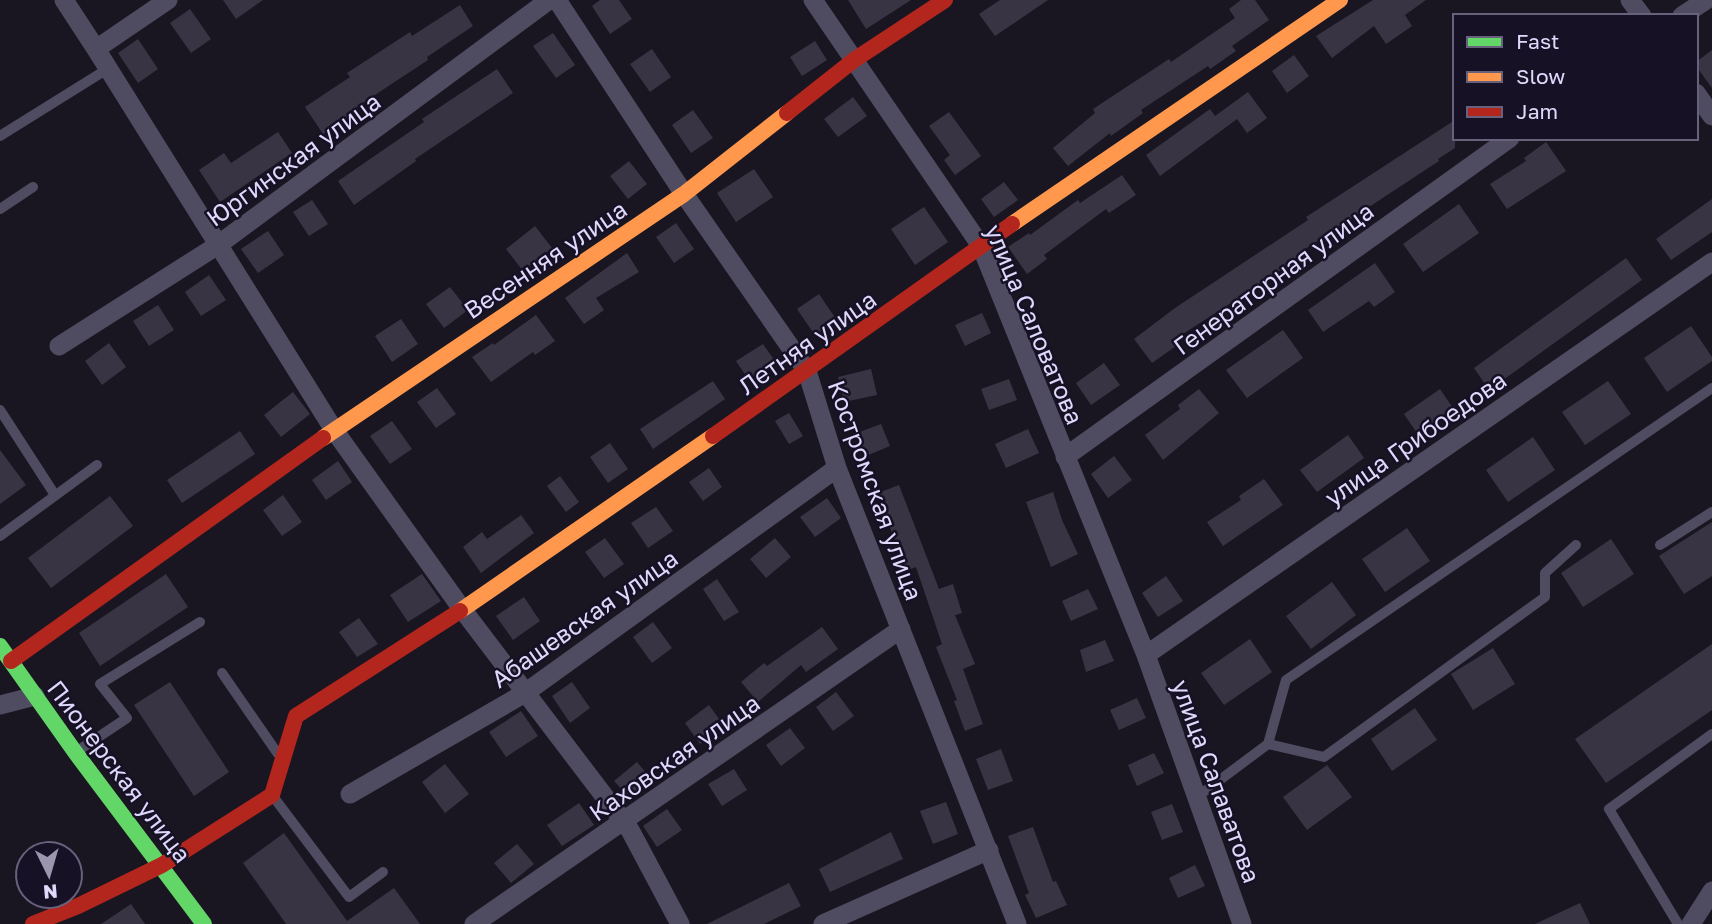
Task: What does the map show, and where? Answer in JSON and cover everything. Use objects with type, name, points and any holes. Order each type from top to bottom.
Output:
[{"type":"street","points":[[64,0],[334,430],[462,608],[624,822],[680,924]]},
{"type":"street","points":[[96,49],[168,0]]},
{"type":"street","name":"Юргинская улица","points":[[59,346],[218,245],[549,0]]},
{"type":"street","name":"Костромская улица","points":[[557,0],[684,194],[807,371],[837,468],[1017,924]]},
{"type":"street","name":"улица Саловатова","points":[[813,0],[981,246],[1146,655]]},
{"type":"street","name":"Весенняя улица","points":[[11,661],[334,430],[684,194],[854,60],[945,0]]},
{"type":"street","name":"Летняя улица","points":[[283,760],[296,716],[462,608],[807,371],[981,246],[1340,0]]},
{"type":"street","points":[[1685,14],[1706,0]]},
{"type":"street","points":[[1698,96],[1712,117]]},
{"type":"street","name":"Генераторная улица","points":[[1065,457],[1507,140]]},
{"type":"street","name":"улица Грибоедова","points":[[1146,655],[1712,262]]},
{"type":"street","name":"Абашевская улица","points":[[350,793],[525,693],[837,468]]},
{"type":"street","name":"Каховская улица","points":[[474,924],[901,629]]},
{"type":"street","name":"Пионерская улица","points":[[0,646],[75,752],[204,924]]},
{"type":"street","name":"улица Салаватова","points":[[1146,655],[1242,924]]},
{"type":"street","points":[[0,705],[35,696]]},
{"type":"street","points":[[33,924],[81,911],[162,865],[272,795],[283,760]]},
{"type":"street","points":[[823,924],[989,850]]},
{"type":"street","points":[[1691,924],[1712,891]]},
{"type":"lane","points":[[0,136],[109,68]]},
{"type":"lane","points":[[0,209],[33,187]]},
{"type":"lane","points":[[1197,797],[1268,744],[1286,680],[1712,388]]},
{"type":"lane","points":[[0,410],[55,495]]},
{"type":"lane","points":[[0,536],[97,465]]},
{"type":"lane","points":[[1660,545],[1712,512]]},
{"type":"lane","points":[[1268,744],[1324,757],[1545,597],[1545,573],[1576,545]]},
{"type":"lane","points":[[75,752],[127,718],[100,684],[200,622]]},
{"type":"lane","points":[[222,673],[283,760]]},
{"type":"lane","points":[[1678,924],[1609,808],[1712,734]]},
{"type":"lane","points":[[272,795],[349,897],[383,872]]},
{"type":"building","points":[[223,0],[263,0],[236,19]]},
{"type":"building","points":[[600,0],[619,0],[632,19],[610,34],[592,6]]},
{"type":"building","points":[[848,0],[911,0],[866,29]]},
{"type":"building","points":[[1000,0],[1048,0],[995,36],[979,14]]},
{"type":"building","points":[[1241,0],[1255,0],[1269,20],[1232,46],[1236,51],[1141,110],[1143,113],[1111,136],[1110,133],[1068,166],[1053,148],[1095,113],[1093,109],[1169,59],[1171,62],[1235,18],[1229,9]]},
{"type":"building","points":[[1373,0],[1426,0],[1405,15],[1412,26],[1386,44],[1374,26],[1332,58],[1316,36]]},
{"type":"building","points":[[460,5],[473,26],[427,57],[428,60],[346,114],[348,117],[323,134],[305,107],[350,77],[347,73],[410,32],[412,36]]},
{"type":"building","points":[[190,9],[211,39],[191,53],[170,23]]},
{"type":"building","points":[[553,33],[575,65],[556,78],[533,46]]},
{"type":"building","points":[[138,39],[158,69],[138,83],[118,53]]},
{"type":"building","points":[[815,41],[827,60],[802,76],[790,57]]},
{"type":"building","points":[[652,49],[671,77],[650,92],[630,64]]},
{"type":"building","points":[[1712,50],[1712,88],[1698,69],[1698,60]]},
{"type":"building","points":[[1294,55],[1309,76],[1287,93],[1272,71]]},
{"type":"building","points":[[497,69],[513,93],[415,159],[416,161],[354,205],[338,181],[424,122],[422,119]]},
{"type":"building","points":[[1248,92],[1267,118],[1247,133],[1237,119],[1160,176],[1146,155],[1210,109],[1215,116]]},
{"type":"building","points":[[853,97],[867,116],[838,137],[824,119]]},
{"type":"building","points":[[693,110],[713,138],[691,153],[672,125]]},
{"type":"building","points":[[949,112],[981,156],[955,175],[944,160],[950,155],[929,126]]},
{"type":"building","points":[[1453,121],[1455,148],[1438,159],[1439,161],[1305,249],[1307,252],[1262,283],[1172,341],[1176,346],[1152,363],[1134,339],[1175,308],[1308,220],[1306,217]]},
{"type":"building","points":[[278,132],[292,153],[220,202],[199,170],[224,153],[231,163]]},
{"type":"building","points":[[1546,142],[1566,171],[1507,209],[1490,184],[1526,161],[1524,158]]},
{"type":"building","points":[[629,161],[647,184],[628,199],[610,176]]},
{"type":"building","points":[[754,169],[773,197],[736,222],[717,193]]},
{"type":"building","points":[[1122,175],[1136,195],[1109,213],[1106,209],[1044,255],[1047,259],[1027,274],[1008,247],[1029,233],[1030,235],[1078,200],[1080,203]]},
{"type":"building","points":[[1004,182],[1018,200],[994,217],[981,199]]},
{"type":"building","points":[[1712,199],[1712,232],[1671,260],[1656,239]]},
{"type":"building","points":[[312,200],[328,224],[309,236],[293,212]]},
{"type":"building","points":[[1459,204],[1479,233],[1423,272],[1403,244]]},
{"type":"building","points":[[924,207],[948,242],[915,265],[891,229]]},
{"type":"building","points":[[676,223],[694,249],[674,263],[656,237]]},
{"type":"building","points":[[535,226],[552,248],[523,271],[506,249]]},
{"type":"building","points":[[268,231],[284,255],[258,273],[241,249]]},
{"type":"building","points":[[627,253],[639,272],[596,298],[604,310],[584,324],[565,298]]},
{"type":"building","points":[[1626,258],[1642,280],[1489,390],[1474,368]]},
{"type":"building","points":[[1375,263],[1395,292],[1374,307],[1369,301],[1323,332],[1308,310]]},
{"type":"building","points":[[209,275],[226,300],[201,316],[185,292]]},
{"type":"building","points":[[450,287],[468,310],[444,328],[426,304]]},
{"type":"building","points":[[819,294],[838,322],[816,337],[797,309]]},
{"type":"building","points":[[158,305],[174,330],[149,346],[133,321]]},
{"type":"building","points":[[982,313],[991,333],[965,346],[955,325]]},
{"type":"building","points":[[536,315],[555,341],[535,355],[533,352],[491,382],[472,357]]},
{"type":"building","points":[[401,319],[418,344],[392,362],[375,336]]},
{"type":"building","points":[[1691,326],[1712,361],[1667,392],[1644,358]]},
{"type":"building","points":[[1283,330],[1303,358],[1247,398],[1226,370]]},
{"type":"building","points":[[109,343],[126,367],[102,385],[85,361]]},
{"type":"building","points":[[763,344],[777,364],[750,382],[736,361]]},
{"type":"building","points":[[1104,363],[1120,385],[1091,405],[1076,383]]},
{"type":"building","points":[[871,369],[877,395],[844,402],[838,377]]},
{"type":"building","points":[[1009,379],[1017,400],[989,410],[981,389]]},
{"type":"building","points":[[713,381],[725,399],[653,449],[640,429]]},
{"type":"building","points":[[1608,381],[1631,414],[1585,445],[1562,412]]},
{"type":"building","points":[[437,388],[456,414],[436,428],[417,402]]},
{"type":"building","points":[[1199,389],[1219,413],[1163,460],[1145,435],[1180,409],[1178,405]]},
{"type":"building","points":[[1440,389],[1455,411],[1419,436],[1404,414]]},
{"type":"building","points":[[293,392],[310,414],[281,437],[264,415]]},
{"type":"building","points":[[789,413],[803,436],[789,444],[775,421]]},
{"type":"building","points":[[392,421],[412,449],[390,464],[370,436]]},
{"type":"building","points":[[881,424],[890,446],[866,456],[857,433]]},
{"type":"building","points":[[1028,429],[1039,453],[1006,468],[995,444]]},
{"type":"building","points":[[240,431],[255,454],[182,503],[167,480]]},
{"type":"building","points":[[1348,435],[1364,458],[1317,492],[1300,470]]},
{"type":"building","points":[[1533,437],[1555,470],[1508,502],[1486,470]]},
{"type":"building","points":[[610,443],[628,469],[608,483],[590,457]]},
{"type":"building","points":[[0,450],[26,485],[0,504]]},
{"type":"building","points":[[1114,456],[1132,480],[1108,498],[1091,474]]},
{"type":"building","points":[[338,461],[352,482],[326,500],[312,480]]},
{"type":"building","points":[[709,468],[722,487],[703,501],[689,482]]},
{"type":"building","points":[[560,476],[579,502],[566,512],[547,486]]},
{"type":"building","points":[[1264,479],[1283,505],[1223,546],[1207,522],[1241,500],[1239,496]]},
{"type":"building","points":[[899,485],[939,589],[953,584],[962,613],[955,615],[975,664],[963,669],[983,724],[965,731],[954,701],[957,700],[936,647],[942,644],[916,567],[905,571],[878,493]]},
{"type":"building","points":[[1053,492],[1062,520],[1078,554],[1051,567],[1026,502]]},
{"type":"building","points":[[283,495],[302,522],[282,536],[263,510]]},
{"type":"building","points":[[110,496],[133,526],[51,588],[28,558]]},
{"type":"building","points":[[827,498],[841,518],[815,537],[800,517]]},
{"type":"building","points":[[656,507],[673,531],[648,548],[631,523]]},
{"type":"building","points":[[521,515],[534,533],[481,573],[463,547],[482,532],[487,539]]},
{"type":"building","points":[[1712,522],[1712,576],[1684,594],[1659,556]]},
{"type":"building","points":[[1407,528],[1430,561],[1385,592],[1362,559]]},
{"type":"building","points":[[605,538],[624,564],[604,578],[585,552]]},
{"type":"building","points":[[775,538],[791,557],[766,578],[750,559]]},
{"type":"building","points":[[1611,539],[1634,574],[1583,607],[1561,573]]},
{"type":"building","points":[[166,574],[188,607],[100,666],[79,633]]},
{"type":"building","points":[[422,574],[441,601],[408,622],[390,595]]},
{"type":"building","points":[[1166,576],[1183,601],[1158,617],[1142,593]]},
{"type":"building","points":[[717,579],[739,612],[724,621],[703,589]]},
{"type":"building","points":[[1332,582],[1356,615],[1311,649],[1286,616]]},
{"type":"building","points":[[1088,589],[1098,609],[1071,621],[1062,601]]},
{"type":"building","points":[[524,597],[540,621],[513,640],[496,616]]},
{"type":"building","points":[[359,618],[378,644],[357,657],[339,632]]},
{"type":"building","points":[[653,622],[672,648],[652,663],[633,637]]},
{"type":"building","points":[[822,627],[838,649],[806,672],[801,665],[758,702],[741,682],[764,663],[767,666]]},
{"type":"building","points":[[1250,639],[1272,672],[1224,705],[1201,673]]},
{"type":"building","points":[[1105,640],[1114,661],[1086,672],[1080,650]]},
{"type":"building","points":[[1712,644],[1712,710],[1606,783],[1575,739]]},
{"type":"building","points":[[1493,648],[1515,684],[1473,710],[1451,674]]},
{"type":"building","points":[[170,682],[229,772],[194,796],[134,705]]},
{"type":"building","points":[[572,682],[590,708],[570,723],[552,696]]},
{"type":"building","points":[[836,692],[854,716],[833,731],[816,707]]},
{"type":"building","points":[[1137,698],[1146,718],[1119,730],[1110,710]]},
{"type":"building","points":[[709,705],[724,726],[700,744],[685,723]]},
{"type":"building","points":[[1415,708],[1437,740],[1392,771],[1371,739]]},
{"type":"building","points":[[521,711],[538,736],[506,757],[489,732]]},
{"type":"building","points":[[790,728],[805,748],[781,766],[766,745]]},
{"type":"building","points":[[1001,749],[1013,781],[988,790],[976,759]]},
{"type":"building","points":[[1154,753],[1164,773],[1137,786],[1128,765]]},
{"type":"building","points":[[637,762],[653,781],[631,800],[614,781]]},
{"type":"building","points":[[445,764],[469,794],[445,813],[422,782]]},
{"type":"building","points":[[1327,765],[1352,797],[1307,830],[1283,797]]},
{"type":"building","points":[[734,769],[747,790],[722,806],[708,784]]},
{"type":"building","points":[[946,802],[958,834],[933,844],[920,811]]},
{"type":"building","points":[[579,803],[594,825],[562,846],[547,825]]},
{"type":"building","points":[[1172,804],[1183,832],[1162,840],[1151,812]]},
{"type":"building","points":[[667,809],[682,830],[657,847],[643,826]]},
{"type":"building","points":[[1033,827],[1053,882],[1056,881],[1067,905],[1036,918],[1025,895],[1029,893],[1008,836]]},
{"type":"building","points":[[891,832],[903,859],[830,892],[819,869]]},
{"type":"building","points":[[284,833],[347,921],[394,888],[420,924],[286,924],[243,863]]},
{"type":"building","points":[[517,844],[534,864],[511,883],[494,863]]},
{"type":"building","points":[[1195,865],[1205,886],[1178,898],[1169,878]]},
{"type":"building","points":[[789,883],[801,906],[764,924],[707,924]]},
{"type":"building","points":[[1580,903],[1590,924],[1535,924]]},
{"type":"building","points":[[131,904],[145,924],[101,924]]},
{"type":"traffic: fast","points":[[0,646],[75,752],[204,924]]},
{"type":"traffic: slow","points":[[1012,224],[1340,0]]},
{"type":"traffic: slow","points":[[323,438],[684,194],[787,113]]},
{"type":"traffic: slow","points":[[460,611],[713,436]]},
{"type":"traffic: jam","points":[[787,113],[854,60],[945,0]]},
{"type":"traffic: jam","points":[[713,436],[1012,224]]},
{"type":"traffic: jam","points":[[11,661],[323,438]]},
{"type":"traffic: jam","points":[[33,924],[78,906],[162,865],[272,795],[296,716],[460,611]]}]
